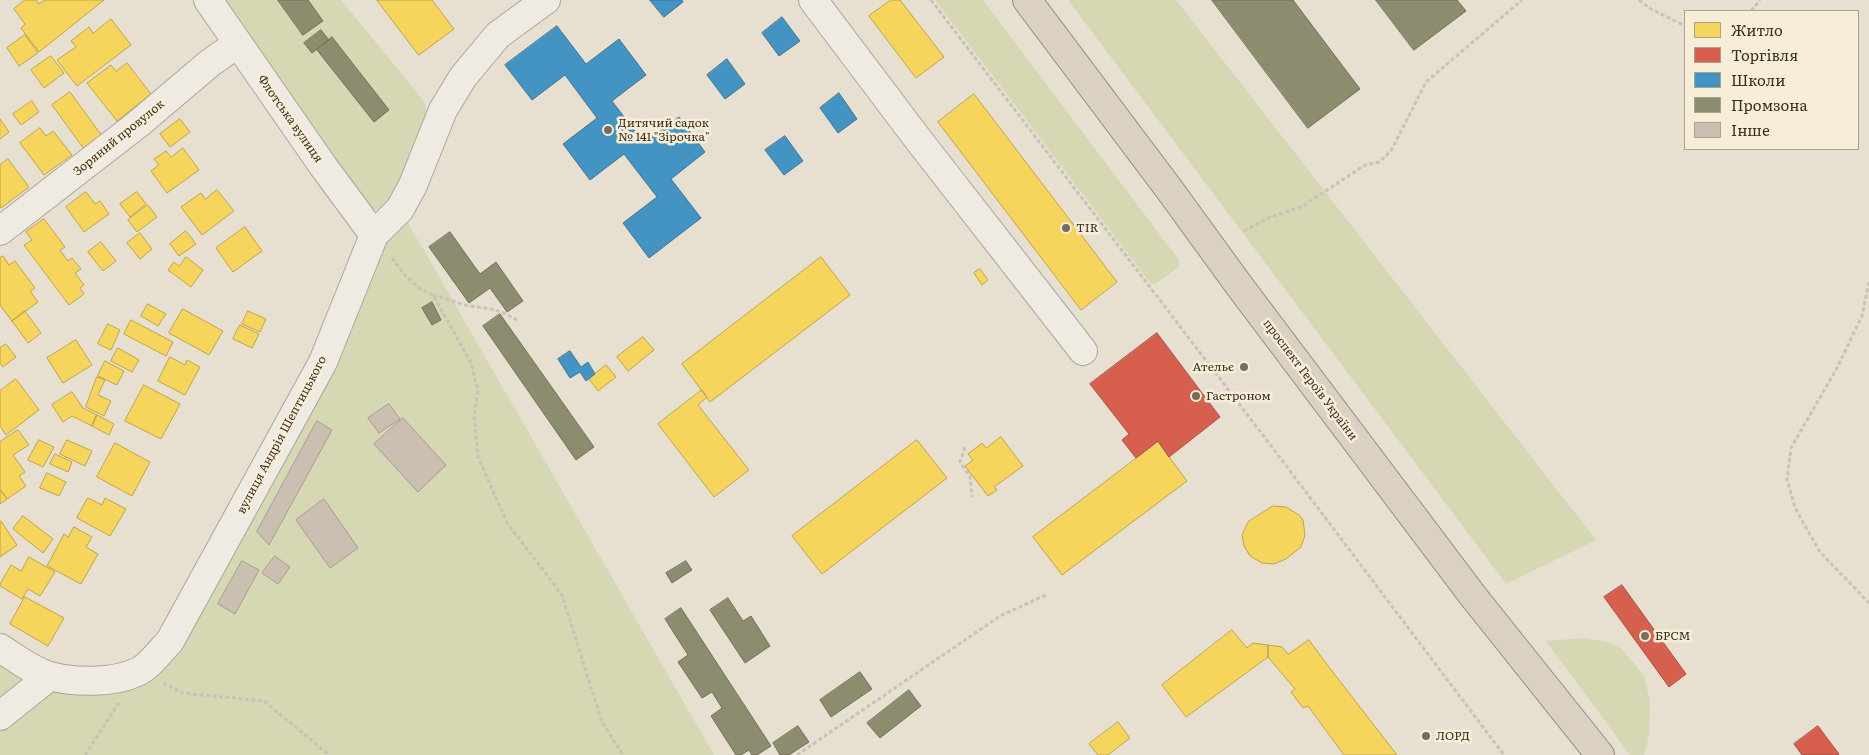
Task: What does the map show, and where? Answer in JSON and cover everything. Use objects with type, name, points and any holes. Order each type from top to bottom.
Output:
[{"type":"highway","name":"проспект Героїв України","points":[[1026,0],[1473,596],[1600,755]]},
{"type":"street","name":"Флотська вулиця","points":[[208,0],[237,44],[374,235]]},
{"type":"street","name":"вулиця Андрія Шептицького","points":[[139,672],[170,640],[323,362],[374,235],[400,209],[413,185],[443,110],[463,77],[498,35],[546,0]]},
{"type":"street","points":[[813,0],[917,138],[1083,351]]},
{"type":"street","name":"Зоряний провулок","points":[[0,231],[138,124],[210,63],[237,44]]},
{"type":"street","points":[[0,648],[28,666],[50,676],[76,680],[115,680],[139,672]]},
{"type":"street","points":[[0,716],[50,676]]},
{"type":"path","points":[[930,0],[1275,451],[1504,755]]},
{"type":"path","points":[[1244,231],[1266,219],[1303,206],[1365,164],[1379,162],[1391,151],[1426,82],[1522,0]]},
{"type":"path","points":[[1639,0],[1651,9],[1684,26]]},
{"type":"path","points":[[1752,10],[1760,0]]},
{"type":"path","points":[[374,235],[404,274],[419,288],[433,295],[470,306],[499,310],[516,320]]},
{"type":"path","points":[[1869,282],[1862,316],[1837,368],[1791,448],[1787,479],[1795,508],[1820,552],[1869,603]]},
{"type":"path","points":[[433,295],[471,363],[478,390],[474,415],[478,457],[508,523],[562,595],[602,722],[623,755]]},
{"type":"path","points":[[965,447],[960,462],[970,476],[972,497]]},
{"type":"path","points":[[797,755],[1000,616],[1048,594]]},
{"type":"path","points":[[85,755],[139,672],[183,693],[264,701],[329,755]]},
{"type":"green space","points":[[219,0],[341,0],[424,101],[427,111],[427,124],[408,176],[385,207],[374,210],[365,205]]},
{"type":"green space","points":[[935,0],[983,0],[1179,260],[1179,267],[1155,284],[1151,284]]},
{"type":"green space","points":[[1068,0],[1176,0],[1596,540],[1506,584]]},
{"type":"green space","points":[[410,211],[407,221],[714,755],[0,755],[0,637],[18,650],[67,670],[115,669],[143,658],[161,640],[313,365],[341,294]]},
{"type":"green space","points":[[1585,638],[1611,643],[1622,649],[1644,676],[1650,701],[1649,736],[1644,755],[1630,755],[1546,641]]},
{"type":"building: Житло","points":[[25,0],[36,0],[39,4],[45,0],[104,0],[39,52],[21,28],[25,24],[14,9]]},
{"type":"building: Житло","points":[[377,0],[432,0],[454,29],[419,55]]},
{"type":"building: Житло","points":[[891,0],[900,0],[944,57],[916,78],[869,16]]},
{"type":"building: Житло","points":[[111,19],[131,45],[77,86],[57,60],[76,47],[71,41],[89,27],[93,33]]},
{"type":"building: Житло","points":[[25,35],[38,53],[19,66],[7,48]]},
{"type":"building: Житло","points":[[51,56],[64,73],[44,88],[31,70]]},
{"type":"building: Житло","points":[[127,63],[151,94],[117,121],[87,83],[111,65],[116,71]]},
{"type":"building: Житло","points":[[70,92],[102,136],[84,149],[52,105]]},
{"type":"building: Житло","points":[[974,94],[1117,282],[1081,310],[938,122]]},
{"type":"building: Житло","points":[[32,101],[39,112],[21,125],[13,114]]},
{"type":"building: Житло","points":[[0,119],[9,132],[0,139]]},
{"type":"building: Житло","points":[[180,119],[190,132],[170,147],[160,134]]},
{"type":"building: Житло","points":[[40,128],[46,136],[53,131],[72,155],[44,175],[20,143]]},
{"type":"building: Житло","points":[[183,148],[199,170],[167,193],[151,171],[159,165],[154,159],[166,151],[171,157]]},
{"type":"building: Житло","points":[[8,159],[29,187],[1,208],[0,165]]},
{"type":"building: Житло","points":[[217,190],[234,211],[202,235],[181,207],[201,193],[205,199]]},
{"type":"building: Житло","points":[[86,192],[95,204],[100,201],[109,214],[84,232],[66,207]]},
{"type":"building: Житло","points":[[137,192],[146,204],[130,217],[120,204]]},
{"type":"building: Житло","points":[[148,205],[157,217],[137,232],[128,220]]},
{"type":"building: Житло","points":[[44,219],[65,247],[60,250],[68,261],[72,258],[81,269],[75,273],[84,285],[80,288],[84,294],[69,305],[24,245],[32,240],[26,232]]},
{"type":"building: Житло","points":[[245,227],[262,251],[233,272],[216,248]]},
{"type":"building: Житло","points":[[186,231],[196,244],[179,256],[170,244]]},
{"type":"building: Житло","points":[[140,233],[152,249],[140,259],[127,243]]},
{"type":"building: Житло","points":[[101,242],[116,261],[103,271],[88,252]]},
{"type":"building: Житло","points":[[3,256],[9,265],[15,261],[35,288],[30,291],[38,302],[12,321],[0,305],[0,258]]},
{"type":"building: Житло","points":[[186,257],[203,270],[191,287],[168,270],[174,262],[179,266]]},
{"type":"building: Житло","points":[[821,257],[850,295],[710,402],[682,364]]},
{"type":"building: Житло","points":[[980,269],[988,280],[982,285],[974,273]]},
{"type":"building: Житло","points":[[148,304],[166,314],[158,326],[141,316]]},
{"type":"building: Житло","points":[[183,309],[223,331],[209,355],[169,333]]},
{"type":"building: Житло","points":[[25,311],[41,333],[28,343],[12,321]]},
{"type":"building: Житло","points":[[248,311],[266,319],[260,332],[242,324]]},
{"type":"building: Житло","points":[[131,320],[173,342],[166,356],[124,334]]},
{"type":"building: Житло","points":[[108,324],[120,330],[111,350],[98,344]]},
{"type":"building: Житло","points":[[240,325],[259,334],[252,348],[233,339]]},
{"type":"building: Житло","points":[[643,337],[654,350],[628,371],[617,357]]},
{"type":"building: Житло","points":[[76,340],[92,365],[63,383],[47,358]]},
{"type":"building: Житло","points":[[6,344],[16,357],[3,367],[0,363],[0,348]]},
{"type":"building: Житло","points":[[118,348],[139,360],[132,372],[111,361]]},
{"type":"building: Житло","points":[[170,357],[185,365],[187,360],[200,367],[185,395],[158,381]]},
{"type":"building: Житло","points":[[105,361],[124,371],[117,385],[98,376]]},
{"type":"building: Житло","points":[[606,365],[616,377],[598,391],[589,379]]},
{"type":"building: Житло","points":[[97,377],[105,380],[98,395],[111,401],[104,416],[86,407]]},
{"type":"building: Житло","points":[[16,379],[39,410],[6,435],[0,426],[0,391]]},
{"type":"building: Житло","points":[[144,385],[180,404],[161,439],[125,421]]},
{"type":"building: Житло","points":[[702,390],[707,397],[698,405],[749,470],[714,497],[658,424]]},
{"type":"building: Житло","points":[[72,392],[83,408],[97,415],[92,426],[72,416],[63,422],[52,405]]},
{"type":"building: Житло","points":[[97,415],[114,424],[109,435],[92,426]]},
{"type":"building: Житло","points":[[18,430],[29,445],[13,455],[25,472],[19,476],[26,486],[7,499],[0,489],[0,442]]},
{"type":"building: Житло","points":[[1001,437],[1023,466],[994,487],[997,490],[988,496],[965,466],[973,460],[968,454],[982,443],[986,448]]},
{"type":"building: Житло","points":[[39,440],[54,447],[43,467],[28,460]]},
{"type":"building: Житло","points":[[67,440],[92,451],[85,466],[60,454]]},
{"type":"building: Житло","points":[[917,440],[947,478],[822,574],[792,536]]},
{"type":"building: Житло","points":[[1158,442],[1187,481],[1062,575],[1033,537]]},
{"type":"building: Житло","points":[[115,443],[150,462],[132,496],[97,477]]},
{"type":"building: Житло","points":[[55,454],[72,462],[68,472],[50,464]]},
{"type":"building: Житло","points":[[47,473],[66,482],[59,496],[40,488]]},
{"type":"building: Житло","points":[[0,492],[7,499],[0,504]]},
{"type":"building: Житло","points":[[88,498],[102,505],[105,498],[126,509],[110,536],[77,518]]},
{"type":"building: Житло","points":[[1273,506],[1286,507],[1299,515],[1303,520],[1305,535],[1301,547],[1286,559],[1274,564],[1262,563],[1250,556],[1244,546],[1242,535],[1248,522]]},
{"type":"building: Житло","points":[[23,516],[53,539],[43,553],[13,529]]},
{"type":"building: Житло","points":[[0,522],[17,545],[0,557]]},
{"type":"building: Житло","points":[[74,527],[92,537],[86,547],[98,554],[81,584],[47,566],[64,534],[68,537]]},
{"type":"building: Житло","points":[[29,557],[55,572],[40,596],[28,589],[22,599],[0,586],[0,584],[11,565],[21,571]]},
{"type":"building: Житло","points":[[25,597],[64,618],[48,646],[10,624]]},
{"type":"building: Житло","points":[[1232,630],[1247,648],[1253,643],[1268,645],[1268,657],[1186,717],[1162,685]]},
{"type":"building: Житло","points":[[1309,640],[1397,755],[1344,755],[1308,706],[1303,708],[1291,692],[1295,689],[1268,657],[1268,645],[1282,647],[1288,654]]},
{"type":"building: Житло","points":[[1118,722],[1130,738],[1108,755],[1098,755],[1089,744]]},
{"type":"building: Торгівля","points":[[1157,333],[1220,417],[1169,457],[1158,441],[1136,458],[1122,440],[1129,434],[1090,384]]},
{"type":"building: Торгівля","name":"БРСМ","points":[[1622,585],[1686,674],[1669,687],[1604,597]]},
{"type":"building: Торгівля","points":[[1818,726],[1838,755],[1802,755],[1794,744]]},
{"type":"building: Школи","points":[[650,0],[682,0],[683,2],[664,17]]},
{"type":"building: Школи","points":[[782,17],[800,41],[779,56],[762,33]]},
{"type":"building: Школи","name":"Дитячий садок № 141 \"Зірочка\"","points":[[557,26],[586,64],[619,39],[646,75],[612,101],[644,143],[679,117],[705,152],[671,179],[701,218],[649,258],[623,223],[657,197],[624,154],[590,180],[563,144],[597,118],[565,75],[532,100],[505,65]]},
{"type":"building: Школи","points":[[727,59],[745,84],[725,99],[707,75]]},
{"type":"building: Школи","points":[[839,93],[857,119],[838,133],[820,108]]},
{"type":"building: Школи","points":[[785,136],[803,161],[784,175],[765,150]]},
{"type":"building: Школи","points":[[570,351],[581,367],[588,362],[595,374],[586,381],[580,372],[570,378],[558,359]]},
{"type":"building: Промзона","points":[[278,0],[308,0],[323,21],[303,35]]},
{"type":"building: Промзона","points":[[1212,0],[1293,0],[1360,89],[1308,128]]},
{"type":"building: Промзона","points":[[1376,0],[1457,0],[1466,11],[1414,50]]},
{"type":"building: Промзона","points":[[321,30],[329,40],[312,53],[304,43]]},
{"type":"building: Промзона","points":[[332,37],[389,110],[374,122],[317,50]]},
{"type":"building: Промзона","points":[[450,232],[480,274],[496,262],[523,301],[507,312],[490,288],[469,303],[429,247]]},
{"type":"building: Промзона","points":[[432,302],[441,320],[432,325],[422,308]]},
{"type":"building: Промзона","points":[[500,314],[594,447],[576,460],[483,326]]},
{"type":"building: Промзона","points":[[686,561],[692,570],[672,583],[666,573]]},
{"type":"building: Промзона","points":[[728,598],[743,621],[751,616],[770,646],[745,663],[710,610]]},
{"type":"building: Промзона","points":[[681,608],[771,746],[757,755],[752,755],[749,750],[741,755],[736,755],[711,716],[722,708],[712,692],[702,698],[678,662],[688,655],[665,619]]},
{"type":"building: Промзона","points":[[860,672],[872,689],[831,717],[820,700]]},
{"type":"building: Промзона","points":[[909,690],[921,706],[880,738],[867,723]]},
{"type":"building: Промзона","points":[[798,726],[809,742],[789,755],[780,755],[773,743]]},
{"type":"building: Інше","points":[[389,404],[400,419],[379,433],[368,418]]},
{"type":"building: Інше","points":[[403,418],[446,465],[418,492],[374,444]]},
{"type":"building: Інше","points":[[317,421],[332,430],[269,545],[257,532]]},
{"type":"building: Інше","points":[[324,499],[358,548],[330,568],[296,520]]},
{"type":"building: Інше","points":[[275,556],[290,567],[278,584],[262,573]]},
{"type":"building: Інше","points":[[242,561],[259,570],[235,614],[218,604]]},
{"type":"place","name":"Дитячий садок № 141 \"Зірочка\"","points":[[608,130]]},
{"type":"place","name":"TIR","points":[[1066,228]]},
{"type":"place","name":"Ательє","points":[[1244,367]]},
{"type":"place","name":"Гастроном","points":[[1196,396]]},
{"type":"place","name":"БРСМ","points":[[1645,636]]},
{"type":"place","name":"ЛОРД","points":[[1426,736]]}]
